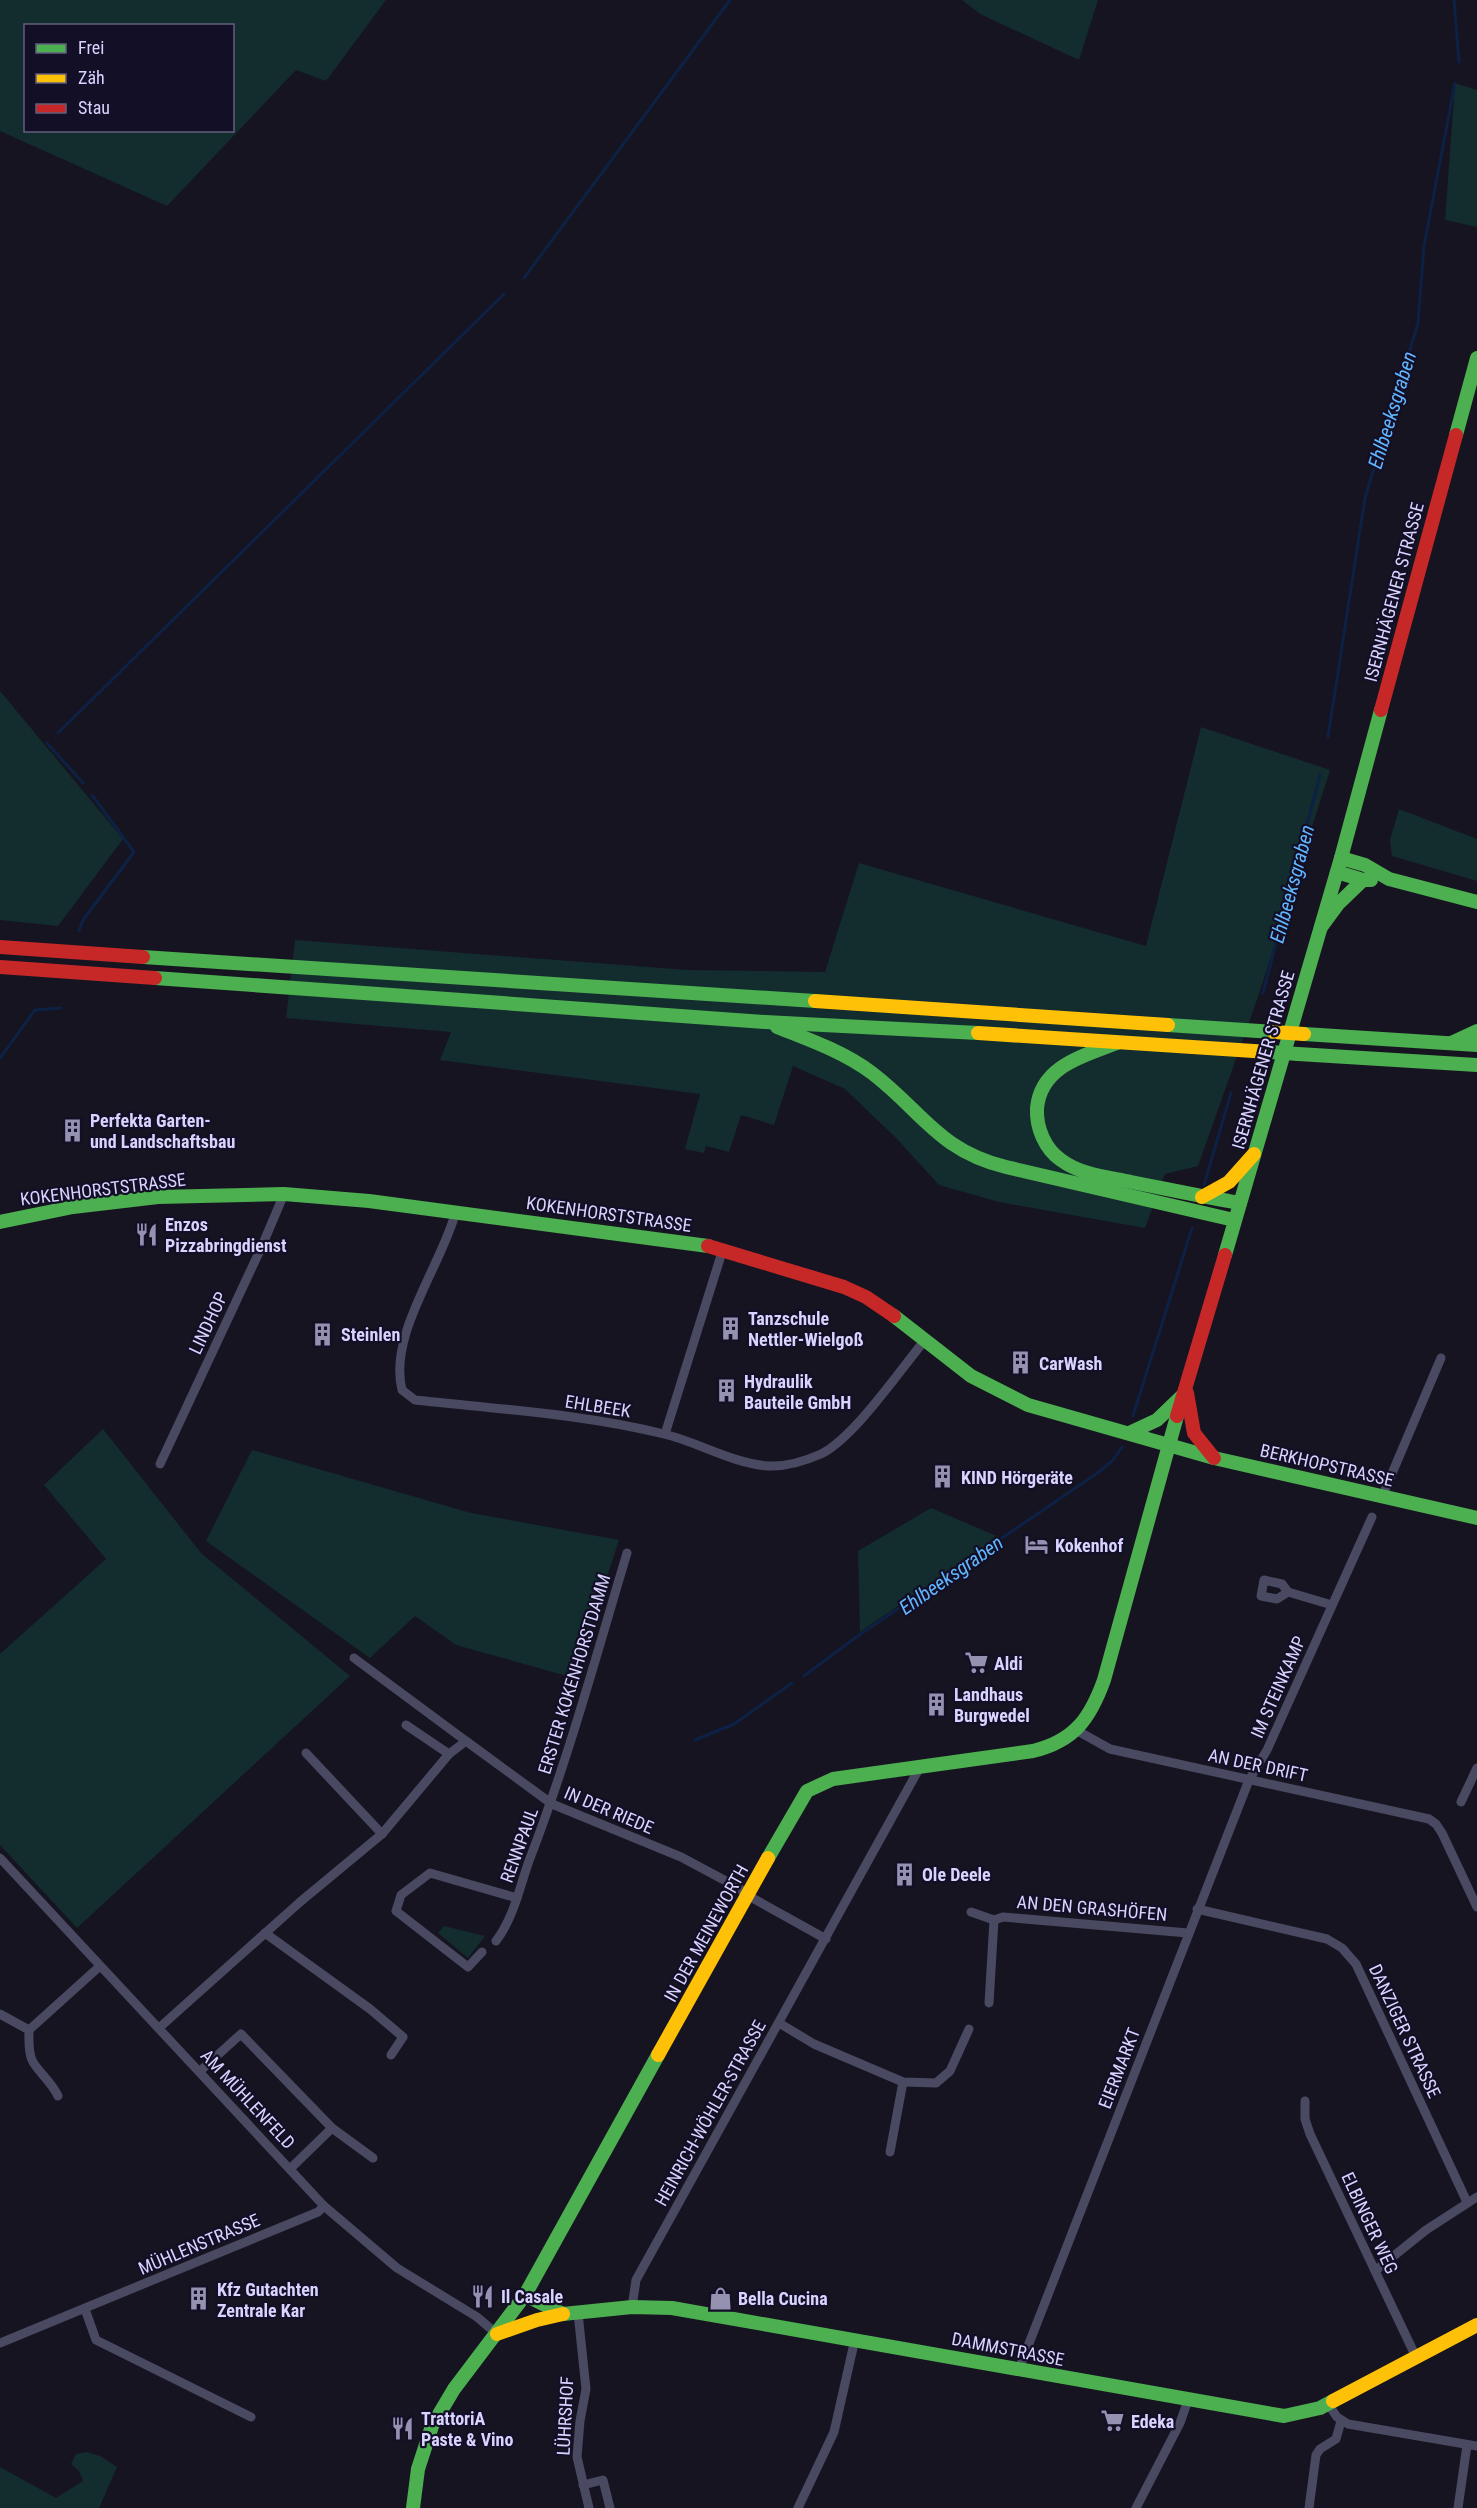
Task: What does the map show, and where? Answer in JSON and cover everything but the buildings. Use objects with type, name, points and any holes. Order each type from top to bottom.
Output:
[{"type":"main road","name":"ISERNHÄGENER STRASSE","points":[[1076,1730],[1093,1708],[1099,1695],[1169,1444],[1341,858],[1477,358]]},
{"type":"main road","points":[[1341,858],[1365,866],[1389,879],[1477,902]]},
{"type":"main road","points":[[1337,872],[1363,880],[1389,879]]},
{"type":"main road","points":[[1321,927],[1338,904],[1363,880]]},
{"type":"main road","points":[[0,947],[1477,1045]]},
{"type":"main road","points":[[0,967],[765,1022],[1124,1041],[1477,1065]]},
{"type":"main road","points":[[765,1022],[826,1045],[862,1065],[891,1088],[944,1138],[959,1150],[973,1156],[1006,1167],[1234,1220]]},
{"type":"main road","points":[[1450,1043],[1477,1031]]},
{"type":"main road","points":[[1124,1041],[1073,1058],[1059,1066],[1049,1077],[1037,1103],[1037,1116],[1043,1140],[1055,1156],[1072,1167],[1202,1197],[1240,1203]]},
{"type":"main road","points":[[1202,1197],[1229,1182],[1254,1154]]},
{"type":"main road","name":"KOKENHORSTSTRASSE","points":[[0,1222],[73,1208],[158,1197],[284,1194],[456,1211],[663,1238],[723,1249],[844,1287],[881,1306],[971,1376],[1011,1398],[1044,1411],[1169,1444]]},
{"type":"main road","points":[[1129,1433],[1157,1420],[1185,1391]]},
{"type":"main road","points":[[1185,1391],[1194,1433],[1214,1458]]},
{"type":"main road","name":"BERKHOPSTRASSE","points":[[1169,1444],[1214,1458],[1477,1518]]},
{"type":"main road","name":"IN DER MEINEWORTH","points":[[413,2508],[418,2469],[432,2426],[454,2389],[525,2295],[807,1791],[833,1779],[1050,1746],[1064,1740],[1076,1730]]},
{"type":"main road","points":[[525,2295],[563,2314]]},
{"type":"main road","name":"DAMMSTRASSE","points":[[497,2334],[563,2314],[632,2307],[672,2308],[1284,2416],[1310,2411],[1328,2404],[1477,2325]]},
{"type":"street","name":"LINDHOP","points":[[160,1464],[284,1194]]},
{"type":"street","name":"EHLBEEK","points":[[456,1211],[451,1228],[411,1314],[400,1364],[399,1379],[402,1390],[415,1400],[593,1421],[665,1434],[741,1461],[767,1466],[799,1462],[823,1453],[847,1435],[925,1340]]},
{"type":"street","points":[[665,1434],[723,1249]]},
{"type":"street","points":[[1382,1497],[1441,1358]]},
{"type":"street","name":"IM STEINKAMP","points":[[1249,1780],[1267,1750],[1372,1517]]},
{"type":"street","name":"ERSTER KOKENHORSTDAMM","points":[[552,1804],[627,1553]]},
{"type":"street","points":[[1288,1592],[1332,1605]]},
{"type":"street","name":"IN DER RIEDE","points":[[354,1658],[552,1804],[681,1857],[739,1888],[747,1895]]},
{"type":"street","points":[[406,1725],[449,1754]]},
{"type":"street","name":"AN DER DRIFT","points":[[1076,1730],[1110,1749],[1429,1819],[1436,1824],[1477,1907]]},
{"type":"street","points":[[159,2028],[382,1834],[449,1754],[466,1741]]},
{"type":"street","points":[[306,1753],[382,1834]]},
{"type":"street","name":"HEINRICH-WÖHLER-STRASSE","points":[[632,2307],[636,2280],[920,1767]]},
{"type":"street","points":[[1461,1802],[1477,1768]]},
{"type":"street","name":"EIERMARKT","points":[[1019,2369],[1249,1780]]},
{"type":"street","name":"RENNPAUL","points":[[496,1941],[507,1927],[552,1804]]},
{"type":"street","name":"AM MÜHLENFELD","points":[[0,1858],[324,2206],[397,2268],[477,2317],[497,2334]]},
{"type":"street","name":"RENNPAUL","points":[[482,1952],[468,1967],[396,1911],[401,1895],[430,1873],[517,1898]]},
{"type":"street","points":[[747,1895],[826,1939]]},
{"type":"street","name":"DANZIGER STRASSE","points":[[1197,1909],[1327,1939],[1342,1948],[1356,1964],[1467,2202]]},
{"type":"street","name":"AN DEN GRASHÖFEN","points":[[971,1912],[994,1920],[1003,1917],[1188,1933]]},
{"type":"street","name":"AN DEN GRASHÖFEN","points":[[989,2002],[994,1920]]},
{"type":"street","points":[[266,1934],[370,2009],[403,2037],[391,2055]]},
{"type":"street","points":[[28,2030],[100,1966]]},
{"type":"street","points":[[0,2014],[28,2030]]},
{"type":"street","points":[[779,2023],[814,2044],[903,2082],[936,2083],[950,2071],[969,2029]]},
{"type":"street","points":[[28,2030],[29,2050],[33,2061],[51,2082],[58,2096]]},
{"type":"street","points":[[200,2071],[241,2034],[332,2128],[373,2158]]},
{"type":"street","points":[[890,2152],[903,2082]]},
{"type":"street","name":"ELBINGER WEG","points":[[1305,2101],[1305,2119],[1310,2133],[1416,2357]]},
{"type":"street","points":[[290,2169],[332,2128]]},
{"type":"street","points":[[1375,2271],[1426,2230],[1477,2197]]},
{"type":"street","name":"MÜHLENSTRASSE","points":[[0,2343],[259,2237],[318,2212],[324,2206]]},
{"type":"street","points":[[85,2309],[96,2340],[251,2417]]},
{"type":"street","name":"LÜHRSHOF","points":[[578,2313],[586,2389],[577,2457],[589,2508]]},
{"type":"street","points":[[798,2508],[834,2432],[855,2339]]},
{"type":"street","points":[[1136,2508],[1179,2423],[1188,2400]]},
{"type":"street","points":[[1328,2404],[1341,2421],[1472,2446],[1458,2508]]},
{"type":"street","points":[[1309,2508],[1316,2455],[1320,2449],[1336,2439],[1341,2421]]},
{"type":"street","points":[[583,2485],[603,2480],[610,2508]]},
{"type":"green space","points":[[0,0],[386,0],[326,81],[296,70],[167,206],[0,131]]},
{"type":"green space","points":[[962,0],[1098,0],[1079,60],[980,14]]},
{"type":"green space","points":[[1455,83],[1477,90],[1477,227],[1445,220]]},
{"type":"green space","points":[[0,691],[123,839],[58,926],[0,920]]},
{"type":"green space","points":[[1201,727],[1330,770],[1259,994],[1198,1166],[1165,1174],[1145,1228],[999,1202],[939,1185],[897,1139],[845,1089],[793,1066],[774,1125],[741,1115],[729,1152],[706,1146],[704,1153],[685,1149],[700,1094],[440,1060],[451,1032],[286,1018],[295,940],[688,970],[825,972],[859,863],[1146,946]]},
{"type":"green space","points":[[1399,809],[1477,839],[1477,881],[1392,856],[1390,840]]},
{"type":"green space","points":[[103,1429],[201,1553],[350,1676],[77,1928],[0,1845],[0,1654],[106,1559],[44,1485]]},
{"type":"green space","points":[[252,1450],[471,1513],[619,1540],[574,1678],[456,1645],[415,1616],[370,1658],[206,1541]]},
{"type":"green space","points":[[931,1508],[999,1537],[860,1632],[858,1551]]},
{"type":"green space","points":[[444,1926],[485,1936],[468,1958],[438,1933]]},
{"type":"green space","points":[[87,2452],[100,2456],[117,2467],[99,2508],[0,2508],[0,2467],[56,2498],[83,2481],[79,2471],[71,2464],[76,2454]]},
{"type":"waterway","points":[[524,278],[730,0]]},
{"type":"waterway","name":"Ehlbeeksgraben","points":[[1454,0],[1459,62]]},
{"type":"waterway","name":"Ehlbeeksgraben","points":[[1328,737],[1365,498],[1418,323],[1424,246],[1455,83]]},
{"type":"waterway","points":[[58,733],[504,294]]},
{"type":"waterway","points":[[47,743],[83,783]]},
{"type":"waterway","name":"Ehlbeeksgraben","points":[[1263,993],[1320,775]]},
{"type":"waterway","points":[[79,931],[83,920],[134,852],[92,795]]},
{"type":"waterway","points":[[0,1058],[35,1010],[61,1008]]},
{"type":"waterway","name":"Ehlbeeksgraben","points":[[1204,1185],[1231,1093]]},
{"type":"waterway","name":"Ehlbeeksgraben","points":[[1133,1416],[1192,1228]]},
{"type":"waterway","name":"Ehlbeeksgraben","points":[[804,1676],[855,1638],[1099,1472],[1113,1460],[1122,1447]]},
{"type":"waterway","name":"Ehlbeeksgraben","points":[[695,1740],[734,1724],[792,1683]]},
{"type":"traffic: fast","points":[[1456,435],[1477,358]]},
{"type":"traffic: fast","points":[[1225,1255],[1341,858],[1381,710]]},
{"type":"traffic: fast","points":[[1341,858],[1365,865],[1389,879],[1477,902]]},
{"type":"traffic: fast","points":[[1337,872],[1363,880],[1371,880]]},
{"type":"traffic: fast","points":[[1321,927],[1338,904],[1363,880]]},
{"type":"traffic: fast","points":[[143,957],[815,1001]]},
{"type":"traffic: fast","points":[[155,978],[765,1022],[978,1033]]},
{"type":"traffic: fast","points":[[1168,1025],[1274,1032]]},
{"type":"traffic: fast","points":[[777,1027],[826,1047],[872,1073],[947,1140],[983,1160],[1234,1220]]},
{"type":"traffic: fast","points":[[1451,1043],[1477,1031]]},
{"type":"traffic: fast","points":[[1304,1034],[1477,1045]]},
{"type":"traffic: fast","points":[[1117,1043],[1078,1058],[1055,1072],[1046,1082],[1040,1094],[1037,1116],[1043,1137],[1050,1150],[1069,1165],[1095,1175],[1240,1203]]},
{"type":"traffic: fast","points":[[1269,1052],[1298,1054]]},
{"type":"traffic: fast","points":[[1298,1054],[1477,1065]]},
{"type":"traffic: fast","points":[[0,1222],[73,1207],[158,1197],[284,1194],[369,1201],[708,1246]]},
{"type":"traffic: fast","points":[[894,1316],[971,1376],[1028,1405],[1214,1458],[1477,1518]]},
{"type":"traffic: fast","points":[[1129,1433],[1157,1420],[1182,1396]]},
{"type":"traffic: fast","points":[[768,1858],[807,1791],[833,1779],[1033,1751],[1059,1741],[1079,1726],[1093,1706],[1104,1680],[1177,1416]]},
{"type":"traffic: fast","points":[[413,2508],[418,2469],[432,2426],[454,2389],[525,2295],[658,2055]]},
{"type":"traffic: fast","points":[[525,2295],[563,2314],[632,2307],[672,2308],[1284,2416],[1320,2408],[1333,2401]]},
{"type":"traffic: slow","points":[[815,1001],[1168,1025]]},
{"type":"traffic: slow","points":[[1274,1032],[1304,1034]]},
{"type":"traffic: slow","points":[[978,1033],[1269,1052]]},
{"type":"traffic: slow","points":[[1202,1197],[1229,1182],[1254,1154]]},
{"type":"traffic: slow","points":[[658,2055],[768,1858]]},
{"type":"traffic: slow","points":[[497,2334],[563,2314]]},
{"type":"traffic: slow","points":[[1333,2401],[1477,2325]]},
{"type":"traffic: jam","points":[[1381,710],[1456,435]]},
{"type":"traffic: jam","points":[[0,947],[143,957]]},
{"type":"traffic: jam","points":[[0,967],[155,978]]},
{"type":"traffic: jam","points":[[708,1246],[844,1287],[866,1297],[894,1316]]},
{"type":"traffic: jam","points":[[1177,1416],[1225,1255]]},
{"type":"traffic: jam","points":[[1187,1393],[1194,1433],[1214,1458]]},
{"type":"place","name":"Perfekta Garten- und Landschaftsbau","points":[[72,1130]]},
{"type":"place","name":"Enzos Pizzabringdienst","points":[[147,1234]]},
{"type":"place","name":"Tanzschule Nettler-Wielgoß","points":[[730,1328]]},
{"type":"place","name":"Steinlen","points":[[323,1334]]},
{"type":"place","name":"CarWash","points":[[1021,1363]]},
{"type":"place","name":"Hydraulik Bauteile GmbH","points":[[726,1391]]},
{"type":"place","name":"KIND Hörgeräte","points":[[943,1477]]},
{"type":"place","name":"Kokenhof","points":[[1037,1545]]},
{"type":"place","name":"Aldi","points":[[976,1663]]},
{"type":"place","name":"Landhaus Burgwedel","points":[[936,1704]]},
{"type":"place","name":"Ole Deele","points":[[904,1874]]},
{"type":"place","name":"Il Casale","points":[[483,2296]]},
{"type":"place","name":"Bella Cucina","points":[[720,2298]]},
{"type":"place","name":"Kfz Gutachten Zentrale Kar","points":[[199,2299]]},
{"type":"place","name":"Edeka","points":[[1113,2421]]},
{"type":"place","name":"TrattoriA Paste & Vino","points":[[403,2428]]}]
